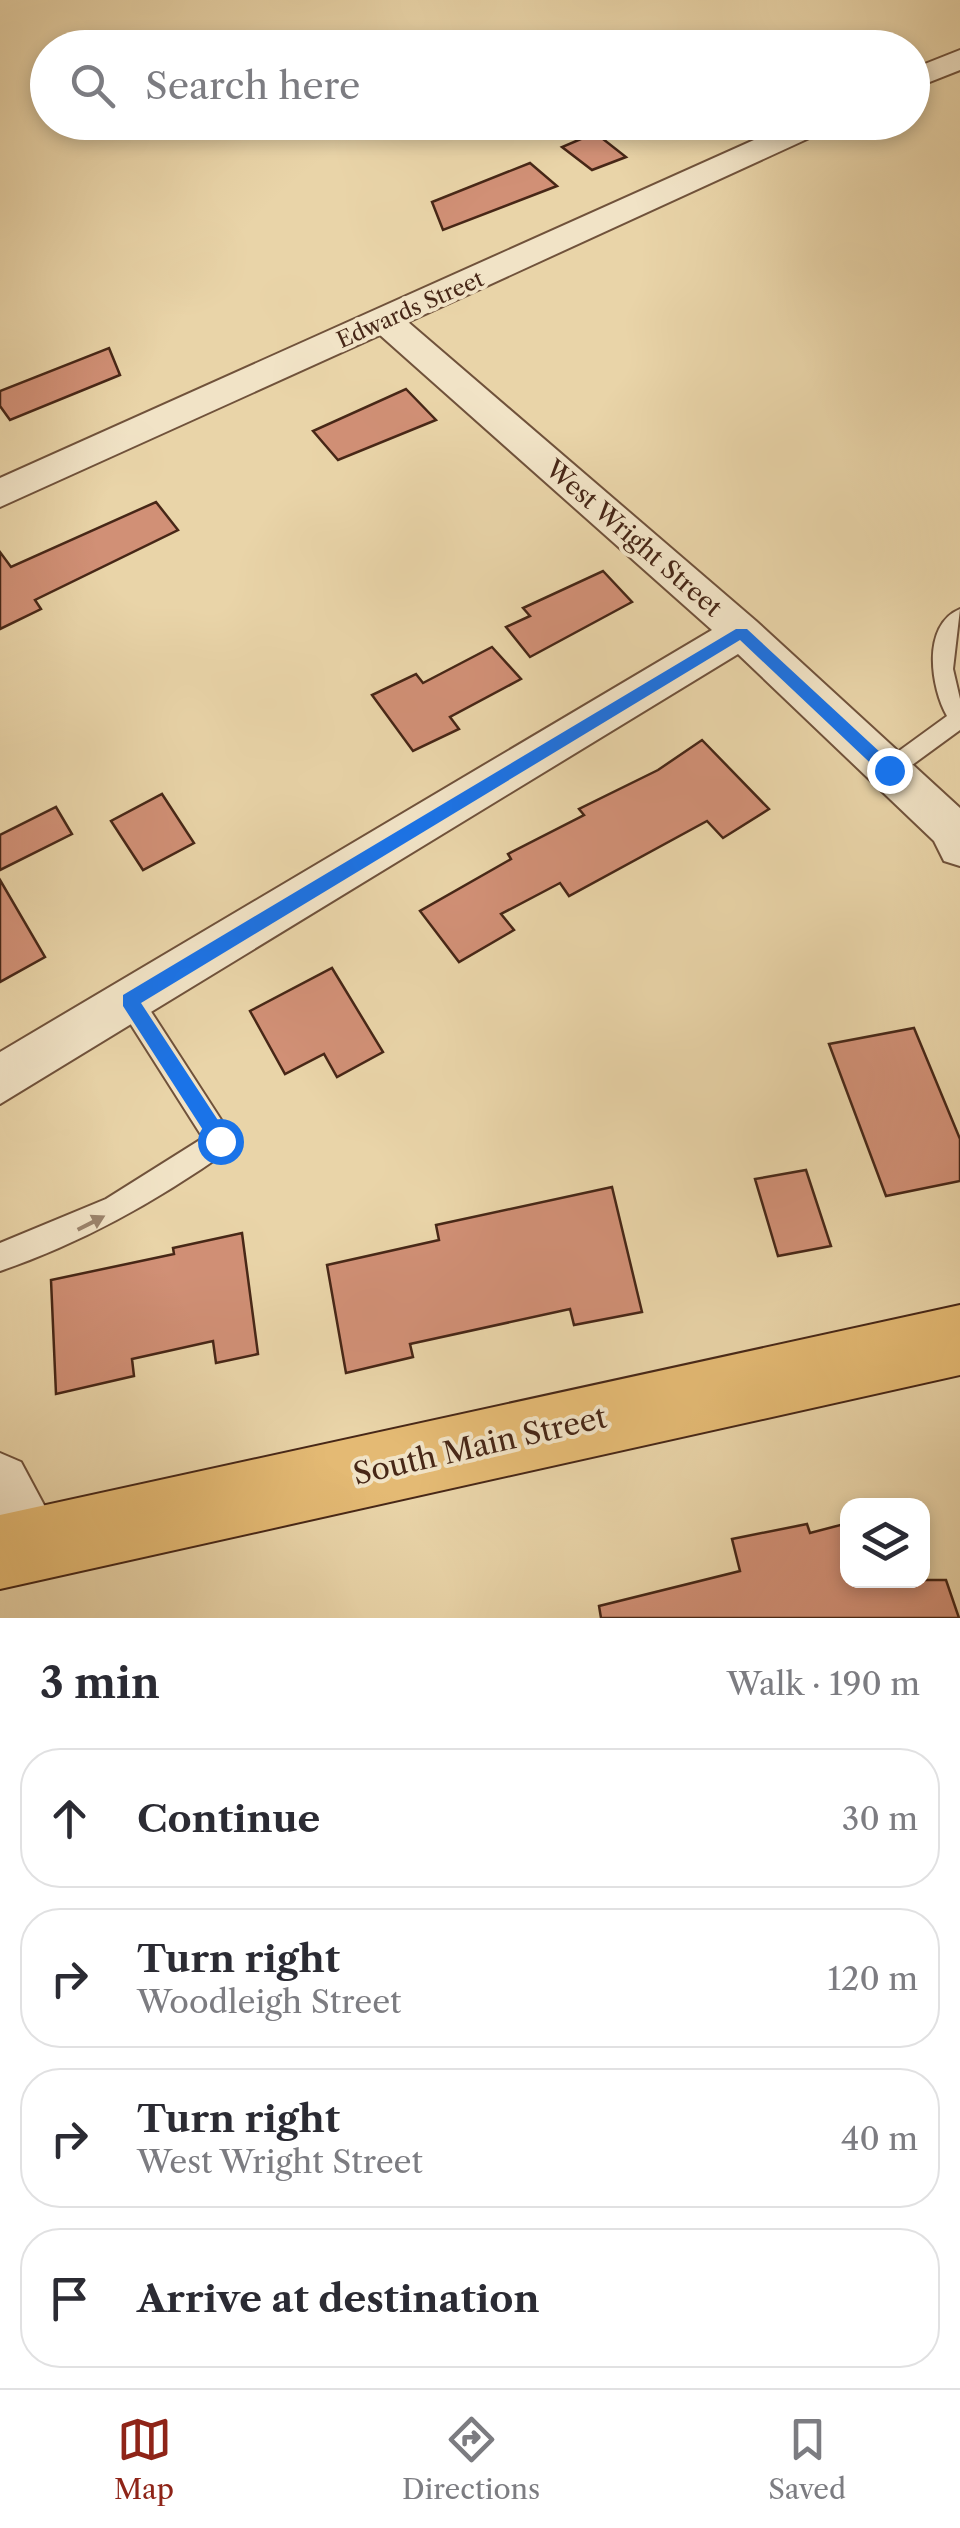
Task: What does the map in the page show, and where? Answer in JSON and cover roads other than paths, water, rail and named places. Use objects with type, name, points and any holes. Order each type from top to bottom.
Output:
[{"type":"main road","name":"South Main Street","points":[[17,1549],[960,1340]]},
{"type":"street","points":[[930,72],[960,59]]},
{"type":"street","name":"Edwards Street","points":[[0,494],[781,140]]},
{"type":"street","name":"West Wright Street","points":[[385,321],[742,632],[951,828],[960,847]]},
{"type":"street","points":[[0,1080],[742,632]]},
{"type":"street","points":[[0,1483],[17,1549]]},
{"type":"lane","points":[[889,770],[959,719],[941,670],[949,630],[960,617]]},
{"type":"lane","points":[[0,1257],[69,1234],[142,1197],[220,1141],[130,1001]]}]
